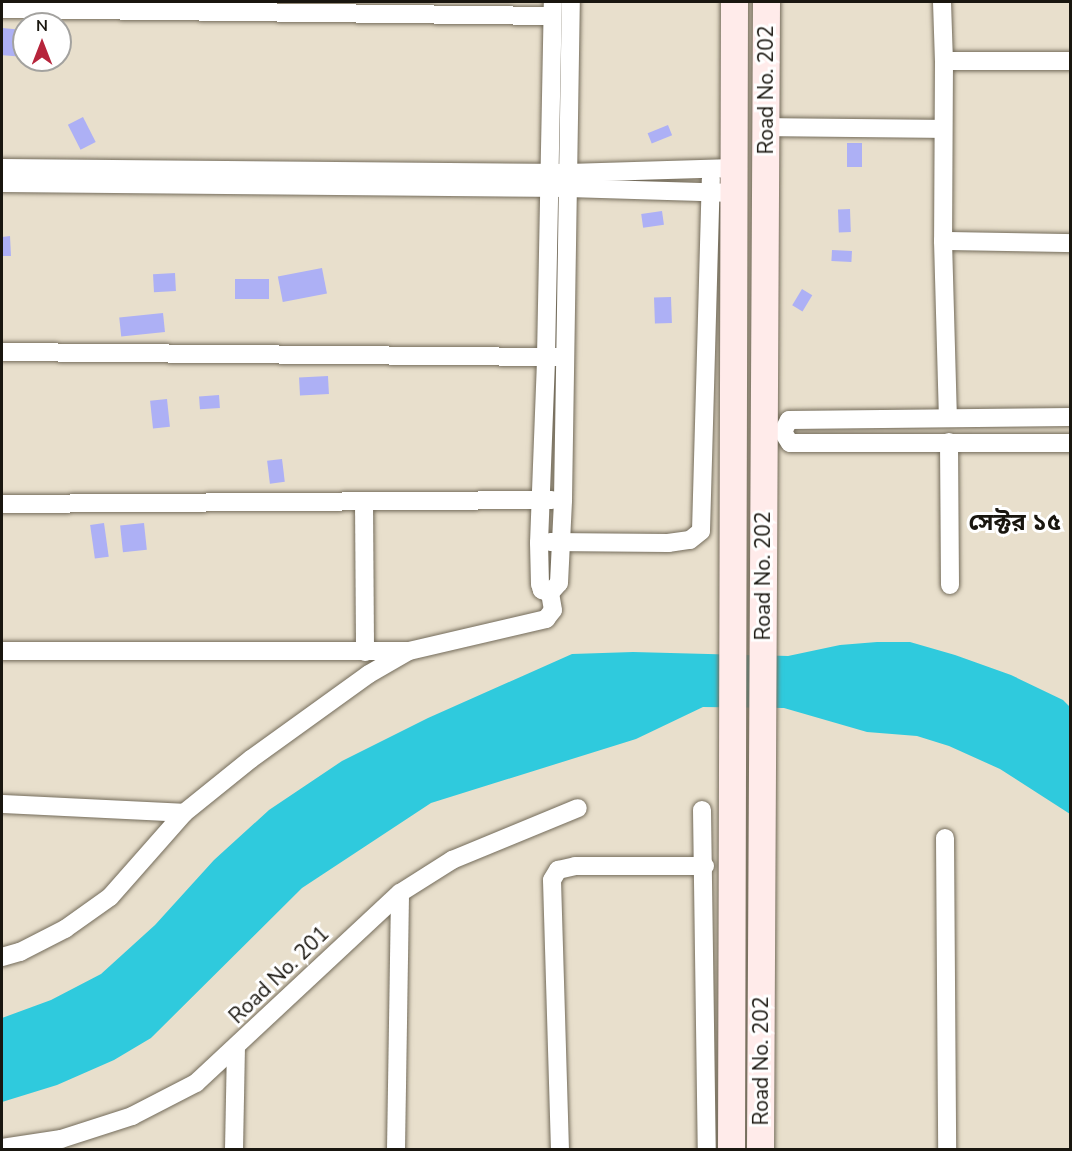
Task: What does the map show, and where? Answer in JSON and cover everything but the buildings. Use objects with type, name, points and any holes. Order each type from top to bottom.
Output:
[{"type":"street","points":[[550,593],[559,583],[563,500],[572,2]]},
{"type":"street","name":"Road No. 202","points":[[731,1149],[732,600],[723,180],[734,2]]},
{"type":"street","name":"Road No. 202","points":[[760,1149],[766,2]]},
{"type":"street","points":[[942,2],[943,241],[948,417]]},
{"type":"street","points":[[2,9],[553,9],[546,357],[539,543],[540,584],[542,590],[550,593]]},
{"type":"street","points":[[944,61],[1071,61]]},
{"type":"street","points":[[765,127],[942,129]]},
{"type":"street","points":[[2,168],[568,181],[723,180],[701,531],[690,540],[668,543],[539,543]]},
{"type":"street","points":[[2,183],[549,180]]},
{"type":"street","points":[[943,241],[1071,243]]},
{"type":"street","points":[[2,352],[565,357]]},
{"type":"street","points":[[1071,417],[789,420],[783,432],[790,443],[1071,443]]},
{"type":"street","points":[[949,442],[950,585]]},
{"type":"street","points":[[2,504],[563,500]]},
{"type":"street","points":[[364,501],[365,652]]},
{"type":"street","points":[[2,651],[409,651],[546,619],[553,610],[550,593]]},
{"type":"street","points":[[2,957],[20,952],[65,929],[110,897],[184,813],[251,759],[369,674],[409,651]]},
{"type":"street","points":[[2,804],[184,813]]},
{"type":"street","name":"Road No. 201","points":[[2,1148],[61,1138],[132,1116],[196,1083],[400,893],[452,860],[578,808]]},
{"type":"street","points":[[702,810],[705,866],[707,1149]]},
{"type":"street","points":[[945,838],[947,1149]]},
{"type":"street","points":[[560,1149],[552,880],[558,870],[574,866],[705,866]]},
{"type":"street","points":[[396,1149],[400,893]]},
{"type":"street","points":[[234,1149],[236,1048]]},
{"type":"water","points":[[910,642],[955,655],[1011,675],[1063,700],[1070,707],[1070,814],[1000,769],[949,746],[917,736],[867,732],[784,708],[703,707],[636,739],[431,803],[302,888],[151,1038],[114,1060],[57,1085],[2,1102],[2,1018],[51,1000],[101,974],[155,925],[214,860],[269,810],[342,761],[428,718],[572,654],[633,652],[788,656],[840,645]]},
{"type":"district","name":"সেক্টর ১৫","points":[[1015,523]]}]
